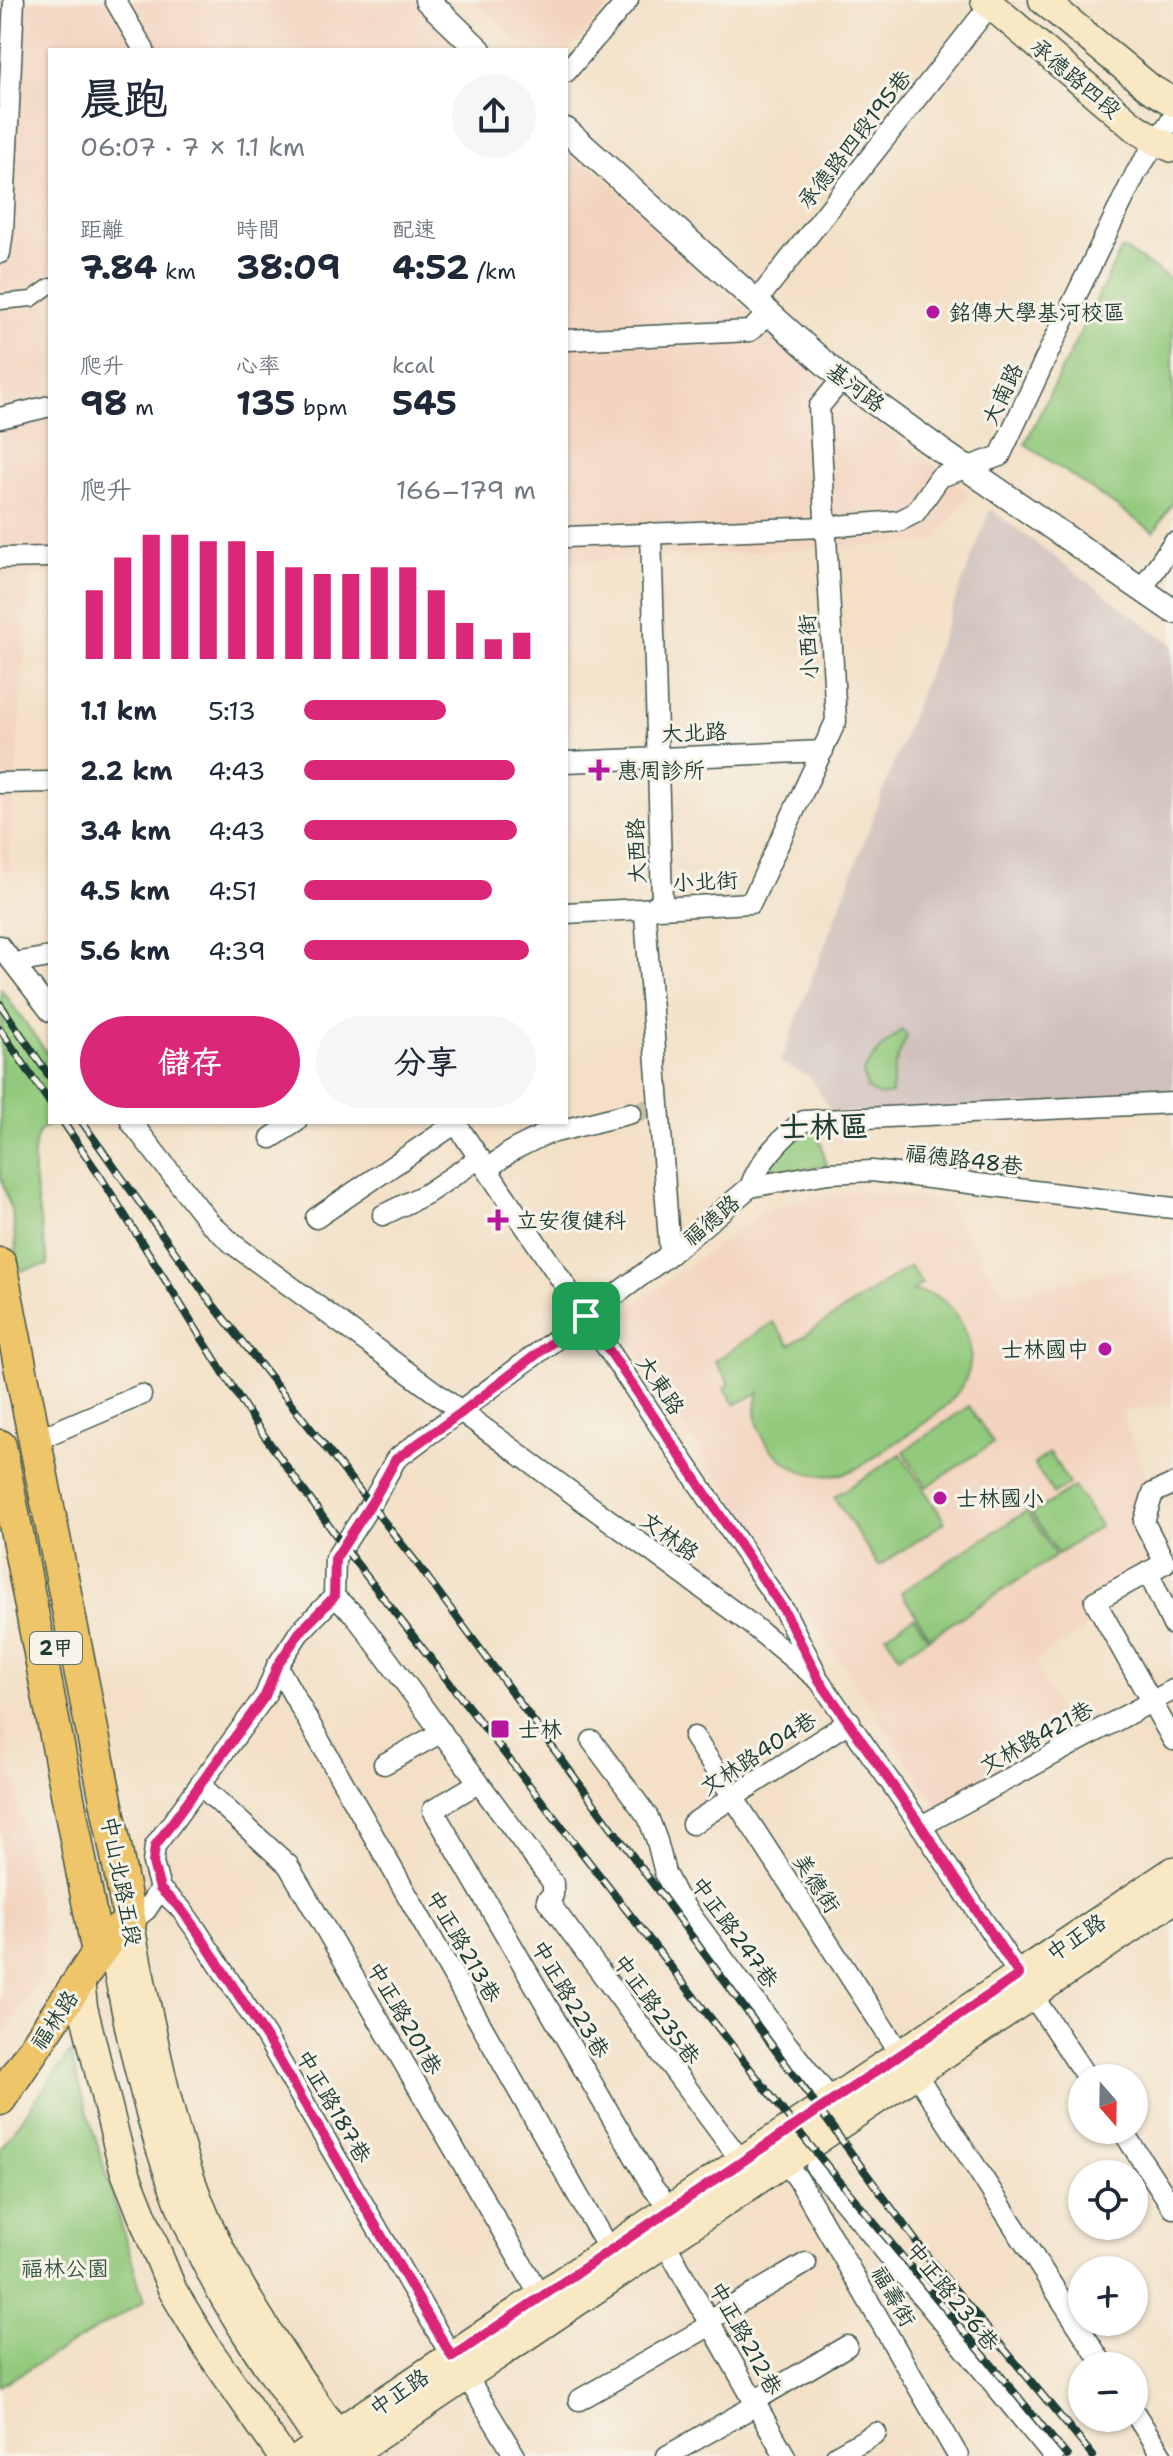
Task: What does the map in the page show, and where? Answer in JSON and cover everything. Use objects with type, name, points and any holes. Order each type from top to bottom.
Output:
[{"type":"main road","name":"承德路四段","points":[[1043,0],[1151,89],[1173,102]]},
{"type":"main road","name":"承德路四段","points":[[987,2],[1133,126],[1165,144]]},
{"type":"main road","name":"中山北路五段","points":[[0,1264],[34,1439],[52,1576],[72,1772],[83,2007],[125,2172],[168,2278],[208,2349],[324,2452]]},
{"type":"main road","name":"中山北路五段","points":[[0,1361],[52,1576]]},
{"type":"main road","name":"中山北路五段","points":[[0,1446],[72,1772],[113,1937],[157,2146],[206,2263],[240,2325],[324,2452]]},
{"type":"main road","name":"中山北路五段","points":[[0,1542],[72,1772]]},
{"type":"main road","name":"中正路","points":[[1026,1985],[1173,1871]]},
{"type":"main road","name":"中正路","points":[[324,2452],[665,2243],[785,2162],[908,2064],[1026,1985],[1173,1900]]},
{"type":"main road","points":[[80,1980],[113,1937]]},
{"type":"main road","name":"福林路","points":[[0,2099],[80,1980]]},
{"type":"main road","name":"中正路","points":[[459,2367],[541,2297],[609,2250],[832,2101],[908,2064]]},
{"type":"street","points":[[0,253],[14,0]]},
{"type":"street","points":[[115,0],[143,48]]},
{"type":"street","points":[[427,0],[477,48]]},
{"type":"street","points":[[568,70],[628,0]]},
{"type":"street","name":"承德路四段195巷","points":[[763,308],[987,2]]},
{"type":"street","name":"大南路","points":[[568,537],[825,527],[899,521],[915,513],[940,477],[1000,456],[1136,173],[1165,144],[1173,117]]},
{"type":"street","name":"基河路","points":[[568,132],[842,379],[1173,611]]},
{"type":"street","points":[[0,302],[32,299],[48,287]]},
{"type":"street","points":[[568,340],[750,331],[763,308]]},
{"type":"street","name":"小西街","points":[[751,903],[836,721],[819,407],[842,379]]},
{"type":"street","points":[[0,418],[48,406]]},
{"type":"street","name":"大西路","points":[[651,533],[662,900],[645,915],[646,1110],[670,1254]]},
{"type":"street","points":[[1142,589],[1173,543]]},
{"type":"street","points":[[0,558],[48,557]]},
{"type":"street","name":"大北路","points":[[568,762],[823,751]]},
{"type":"street","points":[[0,783],[48,782]]},
{"type":"street","name":"小北街","points":[[568,913],[751,903]]},
{"type":"street","points":[[0,946],[48,1008]]},
{"type":"street","points":[[14,963],[48,957]]},
{"type":"street","name":"福德路","points":[[334,1597],[335,1559],[396,1459],[670,1254],[750,1187],[754,1176],[769,1157],[792,1129],[804,1121],[1173,1103]]},
{"type":"street","points":[[383,1215],[543,1135],[646,1110]]},
{"type":"street","name":"文林路","points":[[136,1124],[210,1223],[233,1244],[748,1622],[819,1680],[921,1826],[1078,2064]]},
{"type":"street","points":[[271,1138],[293,1124]]},
{"type":"street","points":[[316,1218],[455,1124]]},
{"type":"street","name":"大東路","points":[[457,1124],[785,1612],[819,1680]]},
{"type":"street","name":"福德路48巷","points":[[750,1187],[828,1173],[872,1171],[1173,1208]]},
{"type":"street","points":[[34,1439],[141,1395]]},
{"type":"street","points":[[1173,1484],[1153,1493],[1144,1522],[1165,1563],[1095,1601],[1173,1740]]},
{"type":"street","points":[[1148,1572],[1173,1625]]},
{"type":"street","points":[[113,1937],[146,1910],[160,1889],[153,1863],[155,1846],[265,1696],[277,1666],[299,1633],[334,1597],[354,1614],[478,1783]]},
{"type":"street","name":"中正路213巷","points":[[277,1666],[609,2250]]},
{"type":"street","name":"文林路421巷","points":[[921,1826],[1173,1690]]},
{"type":"street","name":"文林路404巷","points":[[692,1824],[850,1721]]},
{"type":"street","points":[[384,1764],[442,1732]]},
{"type":"street","name":"美德街","points":[[694,1737],[1095,2352]]},
{"type":"street","name":"中正路247巷","points":[[592,1741],[648,1817],[665,1873],[676,1895],[832,2101]]},
{"type":"street","name":"中正路223巷","points":[[478,1783],[433,1810],[653,2188],[671,2209]]},
{"type":"street","name":"中正路235巷","points":[[478,1783],[553,1883],[553,1895],[547,1900],[742,2162]]},
{"type":"street","name":"中正路201巷","points":[[200,1785],[288,1865],[541,2297]]},
{"type":"street","name":"中正路187巷","points":[[160,1889],[181,1909],[197,1931],[266,2037],[459,2367],[515,2456]]},
{"type":"street","points":[[1131,2144],[1173,2208]]},
{"type":"street","name":"福壽街","points":[[785,2162],[806,2192],[958,2456]]},
{"type":"street","name":"中正路236巷","points":[[816,2167],[1053,2456]]},
{"type":"street","name":"中正路212巷","points":[[665,2243],[785,2456]]},
{"type":"street","points":[[579,2400],[806,2263]]},
{"type":"street","points":[[667,2456],[847,2346]]},
{"type":"street","points":[[1147,2432],[1162,2456]]},
{"type":"street","points":[[836,2456],[876,2433]]},
{"type":"shaded area","points":[[0,0],[414,0],[466,48],[48,48],[48,575],[30,576],[9,871],[0,870]]},
{"type":"shaded area","points":[[476,0],[615,0],[568,51],[568,48],[525,48]]},
{"type":"shaded area","points":[[568,144],[821,381],[970,493],[936,542],[568,562]]},
{"type":"shaded area","points":[[990,509],[1173,645],[1173,1097],[832,1113],[808,1075],[780,1063]]},
{"type":"shaded area","name":"士林國小","points":[[858,1191],[946,1202],[1005,1295],[1173,1259],[1173,1402],[1122,1412],[1150,1488],[1159,1559],[1080,1603],[1091,1625],[1036,1661],[1059,1715],[996,1748],[1006,1771],[938,1808],[713,1471],[616,1318],[766,1210],[810,1197]]},
{"type":"shaded area","points":[[0,1704],[45,1942],[42,1975],[0,2041]]},
{"type":"green space","points":[[1122,248],[1173,280],[1173,502],[1154,532],[1025,444]]},
{"type":"green space","points":[[1,989],[48,1054],[50,1124],[36,1139],[34,1173],[48,1265],[18,1271],[13,1217],[0,1174]]},
{"type":"green space","points":[[901,1030],[907,1035],[894,1068],[892,1094],[879,1096],[867,1089],[863,1072],[880,1049]]},
{"type":"green space","points":[[817,1128],[827,1166],[763,1175],[795,1134]]},
{"type":"green space","points":[[910,1266],[922,1283],[912,1291],[940,1298],[960,1321],[969,1343],[970,1362],[966,1379],[943,1408],[927,1421],[851,1471],[819,1475],[788,1464],[769,1446],[761,1432],[756,1408],[759,1392],[735,1405],[724,1388],[730,1384],[715,1361],[773,1322],[790,1345]]},
{"type":"green space","points":[[969,1406],[993,1443],[926,1487],[904,1451]]},
{"type":"green space","points":[[1050,1453],[1069,1484],[1054,1494],[1034,1464]]},
{"type":"green space","points":[[901,1454],[945,1522],[879,1566],[834,1497]]},
{"type":"green space","points":[[1074,1487],[1100,1526],[1058,1554],[1032,1514]]},
{"type":"green space","points":[[1027,1511],[1056,1556],[930,1637],[901,1592]]},
{"type":"green space","points":[[914,1617],[928,1638],[899,1656],[886,1635]]},
{"type":"green space","name":"福林公園","points":[[70,2053],[144,2301],[0,2386],[0,2149]]},
{"type":"tunnel","points":[[631,1113],[649,1109]]},
{"type":"railway","points":[[0,1004],[48,1074]]},
{"type":"railway","points":[[0,1029],[48,1100]]},
{"type":"railway","points":[[64,1124],[253,1420],[350,1555],[804,2138],[1067,2456]]},
{"type":"railway","points":[[83,1124],[207,1297],[419,1566],[927,2256],[1093,2456]]},
{"type":"place","name":"銘傳大學基河校區","points":[[933,312]]},
{"type":"place","name":"惠周診所","points":[[599,770]]},
{"type":"place","name":"立安復健科","points":[[498,1220]]},
{"type":"place","name":"士林國中","points":[[1105,1349]]},
{"type":"place","name":"士林國小","points":[[940,1498]]},
{"type":"place","name":"士林","points":[[500,1729]]},
{"type":"district","name":"士林區","points":[[824,1127]]},
{"type":"route","points":[[586,1316],[785,1612],[819,1680],[850,1721],[1019,1975],[452,2357],[266,2037],[197,1931],[181,1909],[160,1889],[153,1863],[155,1846],[265,1696],[277,1666],[299,1633],[334,1597],[335,1559],[396,1459],[586,1316]]}]
